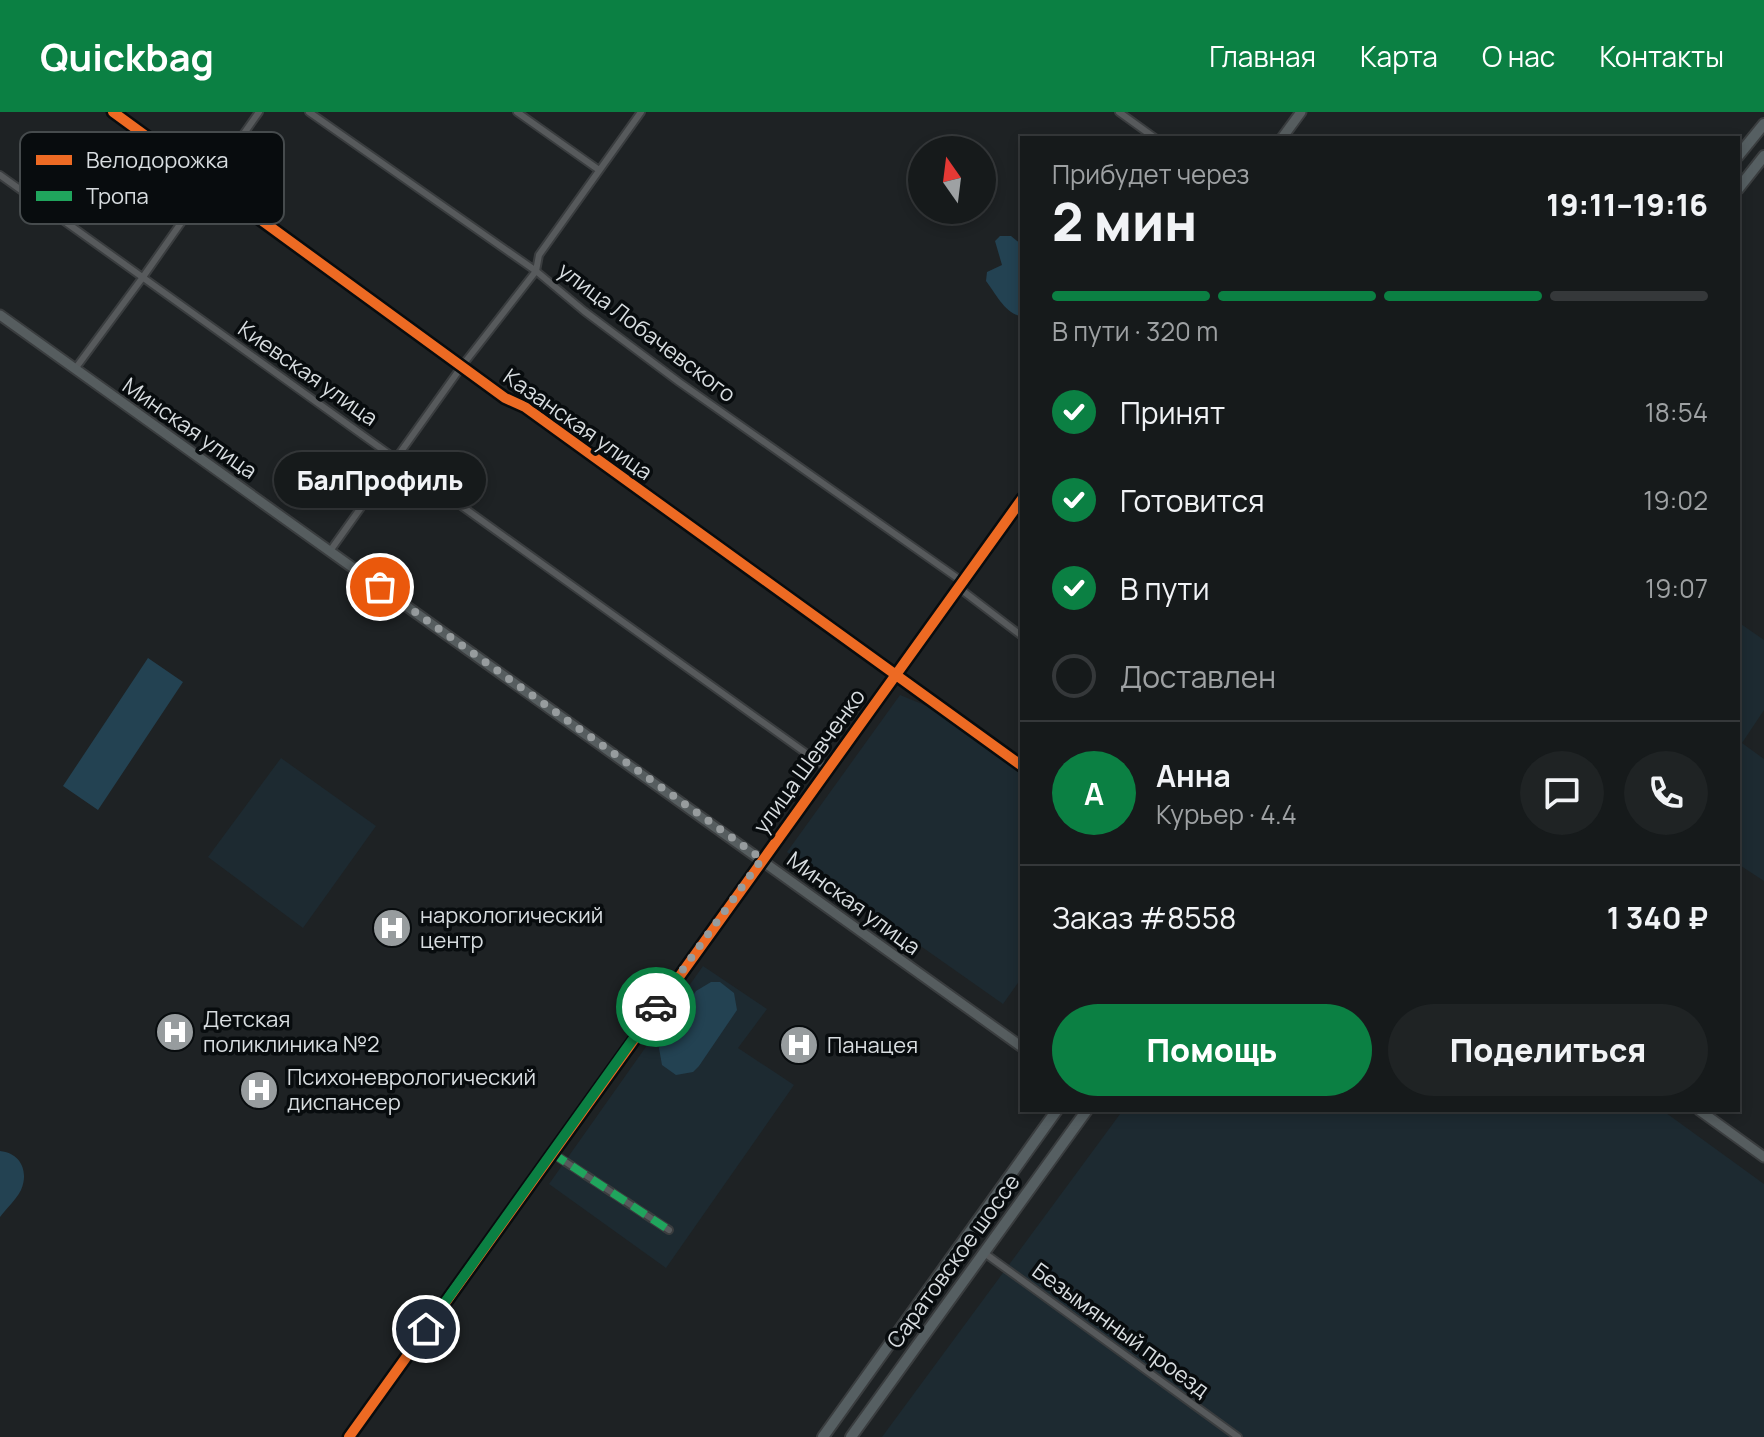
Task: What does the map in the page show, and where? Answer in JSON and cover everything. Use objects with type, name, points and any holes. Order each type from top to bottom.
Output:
[{"type":"main road","points":[[1283,136],[1301,112]]},
{"type":"main road","points":[[1740,154],[1764,124]]},
{"type":"main road","points":[[1740,186],[1764,156]]},
{"type":"main road","name":"Минская улица","points":[[0,315],[1018,1044]]},
{"type":"main road","name":"улица Шевченко","points":[[349,1437],[1020,502]]},
{"type":"main road","name":"Саратовское шоссе","points":[[823,1437],[1056,1112]]},
{"type":"main road","name":"Саратовское шоссе","points":[[851,1437],[1086,1112]]},
{"type":"main road","points":[[1702,1112],[1764,1157]]},
{"type":"street","name":"Казанская улица","points":[[113,112],[141,132]]},
{"type":"street","points":[[245,132],[259,112]]},
{"type":"street","name":"улица Лобачевского","points":[[309,112],[536,271],[679,382],[961,585],[1020,634]]},
{"type":"street","points":[[517,112],[599,170]]},
{"type":"street","points":[[330,551],[462,366],[536,271],[539,255],[641,112]]},
{"type":"street","points":[[1119,112],[1152,136]]},
{"type":"street","name":"Киевская улица","points":[[0,175],[20,189]]},
{"type":"street","name":"Киевская улица","points":[[69,224],[828,769]]},
{"type":"street","points":[[75,369],[181,224]]},
{"type":"street","name":"Казанская улица","points":[[268,224],[505,398],[525,407],[1020,765]]},
{"type":"street","points":[[523,262],[539,255]]},
{"type":"street","points":[[552,1153],[669,1230]]},
{"type":"street","name":"Безымянный проезд","points":[[983,1252],[1238,1437]]},
{"type":"shaded area","points":[[1000,236],[1011,236],[1020,243],[1020,316],[1006,308],[986,281],[987,272],[1002,265],[995,241]]},
{"type":"shaded area","points":[[1740,623],[1764,640],[1764,710],[1742,743],[1764,759],[1764,881],[1740,865]]},
{"type":"shaded area","points":[[148,658],[183,682],[98,810],[63,786]]},
{"type":"shaded area","points":[[900,695],[927,706],[1020,772],[1020,980],[1003,1004],[787,852]]},
{"type":"shaded area","points":[[281,758],[376,826],[303,928],[208,857]]},
{"type":"shaded area","points":[[703,966],[767,1009],[738,1048],[794,1085],[666,1268],[549,1184]]},
{"type":"shaded area","points":[[711,982],[720,982],[734,993],[737,1010],[699,1066],[693,1072],[676,1075],[662,1065],[659,1048],[696,991]]},
{"type":"shaded area","points":[[1122,1112],[1665,1112],[1764,1184],[1764,1437],[882,1437]]},
{"type":"shaded area","points":[[0,1151],[18,1159],[24,1177],[19,1194],[0,1217]]},
{"type":"marked path","points":[[552,1153],[669,1230]]},
{"type":"cycle path","points":[[113,112],[140,132]]},
{"type":"cycle path","points":[[267,224],[1020,765]]},
{"type":"cycle path","points":[[349,1437],[1020,502]]},
{"type":"way so far","points":[[380,587],[762,859],[656,1007]]},
{"type":"place","name":"БалПрофиль","points":[[380,587]]},
{"type":"place","name":"наркологический центр","points":[[392,928]]},
{"type":"place","name":"Детская поликлиника №2","points":[[175,1032]]},
{"type":"place","name":"Панацея","points":[[799,1045]]},
{"type":"place","name":"Психоневрологический диспансер","points":[[259,1090]]},
{"type":"route","points":[[426,1329],[656,1007]]}]
